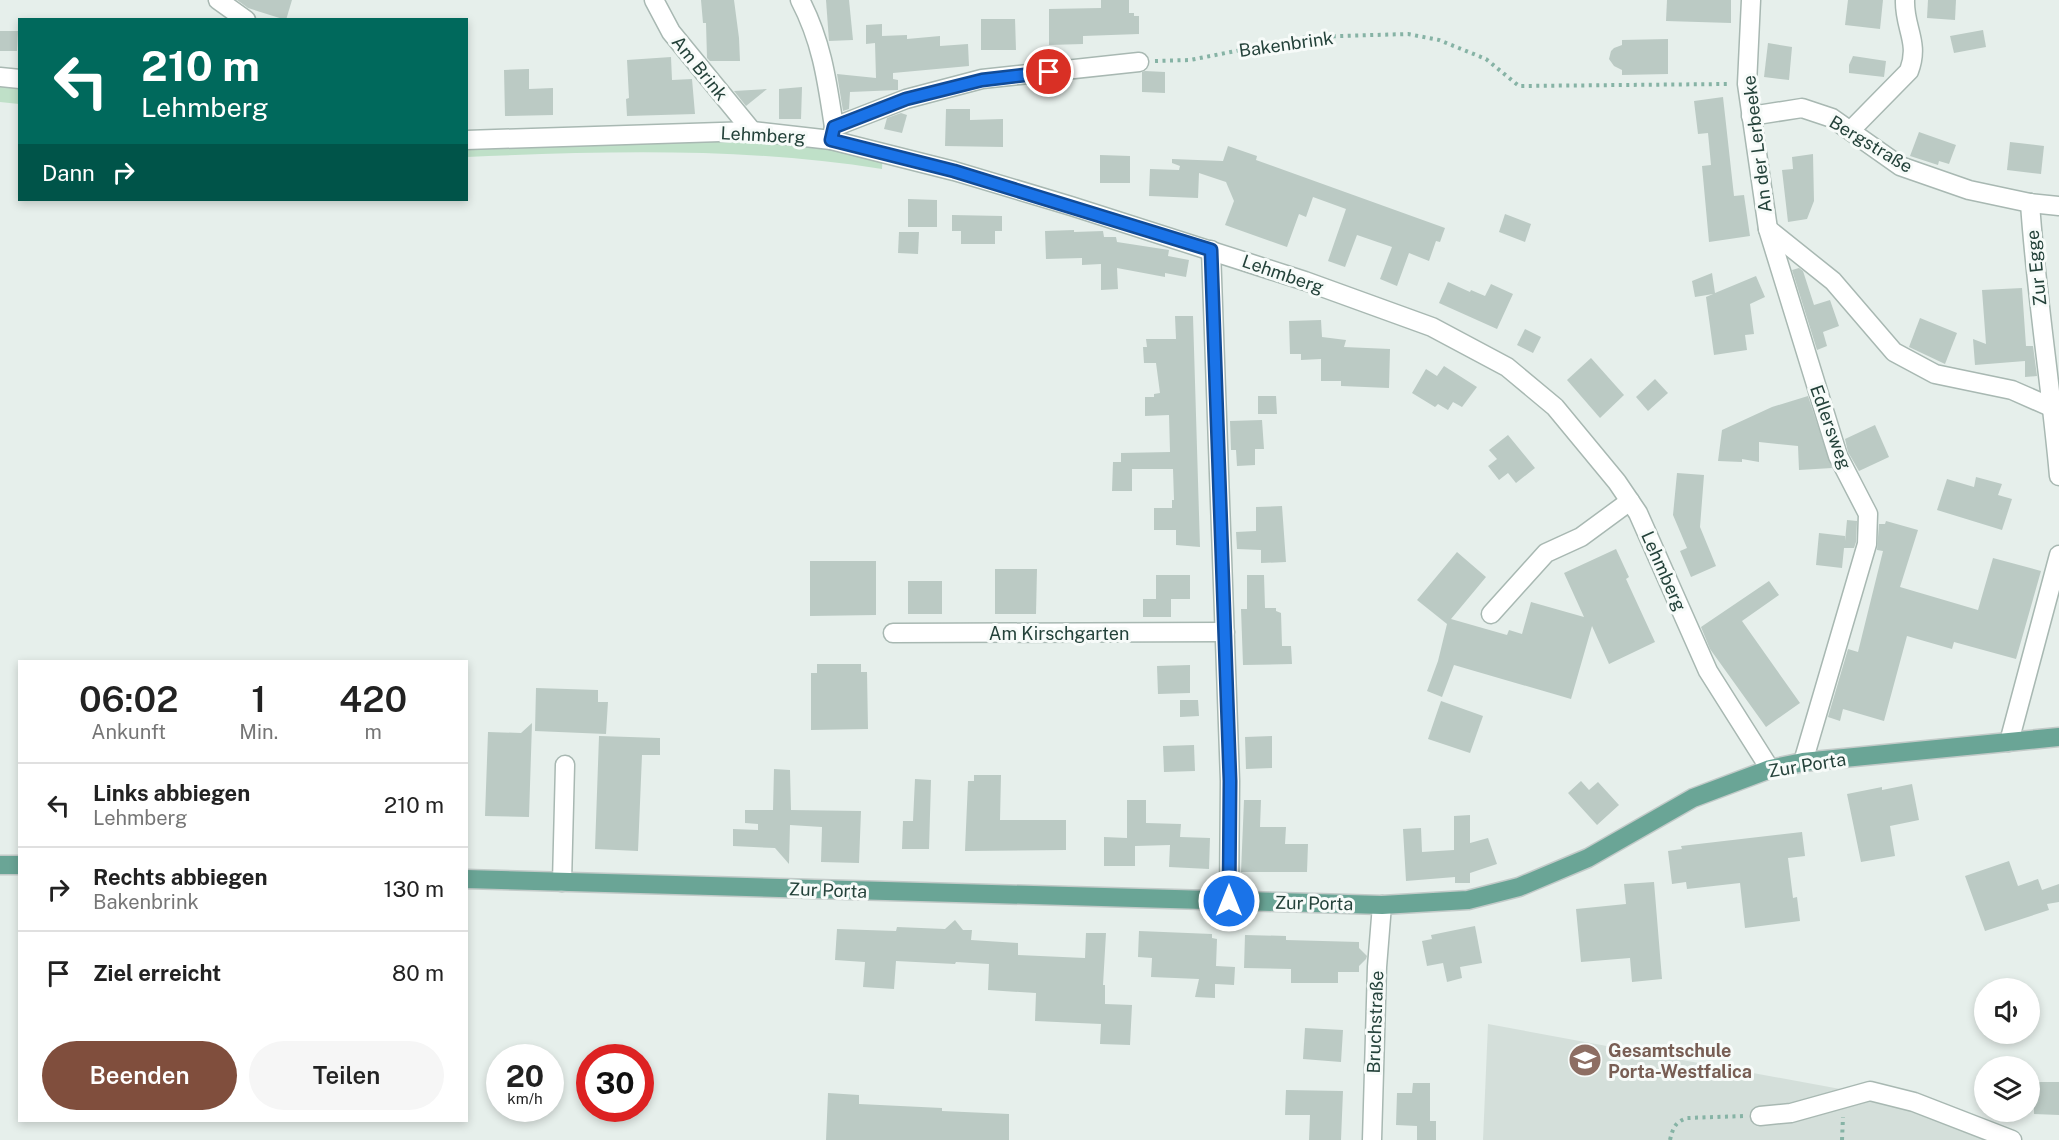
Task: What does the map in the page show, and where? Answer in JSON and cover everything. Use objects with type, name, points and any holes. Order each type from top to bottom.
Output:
[{"type":"main road","name":"Zur Porta","points":[[468,879],[1382,905],[1468,900],[1519,887],[1588,858],[1693,798],[1770,769],[1803,762],[2059,737]]},
{"type":"main road","points":[[0,864],[18,865]]},
{"type":"street","points":[[218,0],[243,18]]},
{"type":"street","name":"Am Brink","points":[[654,0],[671,32],[752,131]]},
{"type":"street","points":[[800,0],[816,33],[824,63],[833,133],[906,99],[982,80],[1139,62]]},
{"type":"street","name":"An der Lerbeeke","points":[[1751,0],[1747,84],[1768,229],[1833,281],[1894,352],[1935,374],[2013,390],[2056,408]]},
{"type":"street","points":[[1851,130],[1909,71],[1914,59],[1914,47],[1904,13],[1905,0]]},
{"type":"street","points":[[0,77],[18,79]]},
{"type":"street","name":"Bergstraße","points":[[1751,116],[1802,108],[1832,118],[1900,166],[1968,190],[2030,203],[2059,206]]},
{"type":"street","name":"Lehmberg","points":[[468,140],[752,131],[833,133],[1211,250],[1432,327],[1507,367],[1555,407],[1617,482],[1638,513],[1708,671],[1770,769]]},
{"type":"street","name":"Zur Egge","points":[[2030,203],[2033,250],[2056,408],[2059,476]]},
{"type":"street","name":"Edlersweg","points":[[1768,229],[1838,456],[1868,514],[1867,544],[1803,762]]},
{"type":"street","points":[[1211,250],[1230,781],[1229,901]]},
{"type":"street","points":[[1491,614],[1546,553],[1581,537],[1630,501]]},
{"type":"street","points":[[2009,742],[2059,555]]},
{"type":"street","name":"Am Kirschgarten","points":[[893,633],[1225,632]]},
{"type":"street","points":[[562,882],[565,765]]},
{"type":"street","name":"Bruchstraße","points":[[1372,1140],[1377,967],[1382,905]]},
{"type":"street","points":[[1760,1116],[1791,1113],[1870,1091],[1914,1102],[2012,1140]]},
{"type":"path","name":"Bakenbrink","points":[[1139,62],[1190,60],[1307,38],[1408,34],[1439,40],[1486,59],[1519,86],[1747,84]]},
{"type":"path","points":[[1670,1140],[1673,1128],[1679,1121],[1687,1118],[1760,1116]]},
{"type":"shaded area","name":"Gesamtschule Porta-Westfalica","points":[[1488,1024],[1878,1096],[1994,1140],[1483,1140]]},
{"type":"green space","points":[[0,77],[18,78],[18,104],[0,102]]},
{"type":"green space","points":[[728,129],[883,151],[882,169],[779,157],[675,152],[468,157],[468,133]]},
{"type":"building","points":[[237,0],[292,0],[287,18],[248,8]]},
{"type":"building","points":[[701,0],[734,0],[740,61],[710,61],[707,58],[706,23],[703,23]]},
{"type":"building","points":[[826,0],[849,0],[853,40],[829,41]]},
{"type":"building","points":[[1101,0],[1129,0],[1129,13],[1139,16],[1139,34],[1083,36],[1083,44],[1049,45],[1049,9],[1101,8]]},
{"type":"building","points":[[1667,0],[1731,0],[1731,23],[1666,21]]},
{"type":"building","points":[[1848,0],[1883,0],[1880,29],[1845,25]]},
{"type":"building","points":[[1928,0],[1956,0],[1955,20],[1927,18]]},
{"type":"building","points":[[981,19],[1015,19],[1016,50],[981,50]]},
{"type":"building","points":[[882,24],[882,36],[907,35],[907,39],[940,36],[940,46],[968,44],[969,66],[893,73],[893,79],[898,80],[898,90],[850,92],[849,109],[843,111],[837,74],[876,78],[875,43],[866,44],[866,25]]},
{"type":"building","points":[[1983,30],[1986,47],[1954,53],[1950,36]]},
{"type":"building","points":[[0,31],[18,31],[17,51],[0,51]]},
{"type":"building","points":[[1668,39],[1668,74],[1622,75],[1622,70],[1614,66],[1609,59],[1611,51],[1622,45],[1622,40]]},
{"type":"building","points":[[1768,43],[1792,47],[1789,80],[1764,77]]},
{"type":"building","points":[[1853,56],[1886,61],[1884,77],[1849,73],[1849,65]]},
{"type":"building","points":[[671,57],[672,80],[692,79],[695,114],[627,116],[626,99],[629,98],[627,60]]},
{"type":"building","points":[[529,69],[529,89],[553,88],[553,115],[505,116],[504,70]]},
{"type":"building","points":[[1142,72],[1165,72],[1165,93],[1142,92]]},
{"type":"building","points":[[802,87],[801,119],[779,119],[779,89]]},
{"type":"building","points":[[767,89],[746,106],[734,91]]},
{"type":"building","points":[[1723,97],[1734,196],[1744,195],[1750,236],[1709,242],[1702,166],[1711,165],[1708,133],[1698,134],[1694,101]]},
{"type":"building","points":[[946,109],[970,109],[970,120],[1003,119],[1003,147],[945,146]]},
{"type":"building","points":[[901,113],[907,115],[902,133],[884,129],[887,118]]},
{"type":"building","points":[[1919,132],[1956,145],[1949,164],[1939,161],[1938,165],[1910,156]]},
{"type":"building","points":[[2010,142],[2044,146],[2041,174],[2007,170]]},
{"type":"building","points":[[1228,146],[1257,156],[1256,160],[1445,228],[1440,242],[1436,241],[1429,261],[1409,253],[1397,286],[1380,279],[1392,247],[1357,235],[1345,267],[1328,261],[1346,209],[1313,197],[1306,217],[1299,214],[1287,247],[1225,225],[1234,201],[1226,182],[1199,173],[1198,198],[1149,196],[1150,169],[1179,170],[1180,166],[1172,163],[1172,159],[1223,161]]},
{"type":"building","points":[[1813,154],[1814,201],[1807,219],[1788,222],[1782,170],[1793,169],[1792,157]]},
{"type":"building","points":[[1100,155],[1130,156],[1130,183],[1100,183]]},
{"type":"building","points":[[908,199],[937,200],[937,227],[908,227]]},
{"type":"building","points":[[1505,214],[1531,224],[1525,242],[1499,232]]},
{"type":"building","points":[[952,215],[1002,216],[1002,231],[995,231],[995,244],[961,244],[961,231],[952,231]]},
{"type":"building","points":[[1074,230],[1074,232],[1103,231],[1104,237],[1116,237],[1117,242],[1169,250],[1168,256],[1189,260],[1186,277],[1165,273],[1165,277],[1117,268],[1118,289],[1101,290],[1101,264],[1082,265],[1082,258],[1046,259],[1045,231]]},
{"type":"building","points":[[899,232],[919,232],[918,254],[898,253]]},
{"type":"building","points":[[1799,268],[1803,271],[1814,305],[1830,300],[1839,326],[1823,332],[1827,346],[1817,350],[1792,270]]},
{"type":"building","points":[[1712,273],[1715,293],[1756,276],[1765,297],[1750,304],[1754,334],[1745,335],[1747,350],[1714,355],[1706,297],[1713,294],[1695,297],[1692,281]]},
{"type":"building","points":[[1448,282],[1485,296],[1491,284],[1513,294],[1497,329],[1439,303]]},
{"type":"building","points":[[2022,288],[2026,346],[2033,346],[2037,376],[2025,377],[2025,361],[1975,365],[1973,339],[1986,344],[1982,290]]},
{"type":"building","points":[[1175,316],[1193,316],[1200,547],[1176,545],[1176,530],[1154,530],[1154,508],[1172,508],[1173,469],[1132,469],[1132,491],[1112,491],[1113,462],[1121,462],[1121,453],[1170,452],[1169,415],[1145,416],[1145,397],[1154,397],[1154,394],[1160,393],[1156,363],[1144,363],[1143,347],[1147,347],[1146,339],[1176,339]]},
{"type":"building","points":[[1920,318],[1957,333],[1945,364],[1909,347]]},
{"type":"building","points":[[1321,320],[1322,337],[1346,340],[1344,347],[1390,349],[1389,388],[1341,386],[1341,381],[1321,381],[1321,359],[1301,360],[1301,354],[1290,354],[1289,321]]},
{"type":"building","points":[[1525,329],[1541,337],[1533,353],[1517,345]]},
{"type":"building","points":[[1591,358],[1624,395],[1600,418],[1567,380]]},
{"type":"building","points":[[1444,366],[1477,387],[1462,407],[1453,402],[1448,410],[1438,404],[1435,407],[1412,393],[1426,369],[1437,376]]},
{"type":"building","points":[[1655,379],[1668,393],[1648,411],[1636,397]]},
{"type":"building","points":[[1258,396],[1276,396],[1277,414],[1258,414]]},
{"type":"building","points":[[1808,396],[1832,468],[1799,470],[1798,446],[1759,442],[1759,462],[1742,459],[1742,462],[1718,461],[1722,430],[1772,407]]},
{"type":"building","points":[[1262,420],[1264,449],[1255,449],[1255,465],[1237,466],[1236,450],[1231,450],[1230,421]]},
{"type":"building","points":[[1875,425],[1889,457],[1859,471],[1848,452],[1845,439]]},
{"type":"building","points":[[1508,435],[1535,468],[1516,483],[1508,473],[1499,480],[1488,466],[1497,459],[1489,450]]},
{"type":"building","points":[[1677,473],[1704,475],[1700,527],[1716,566],[1691,577],[1680,551],[1687,548],[1673,515]]},
{"type":"building","points":[[1976,477],[2002,484],[1998,495],[2012,499],[2002,530],[1937,510],[1947,479],[1974,487]]},
{"type":"building","points":[[1282,506],[1286,562],[1261,563],[1261,550],[1237,549],[1236,532],[1256,531],[1256,507]]},
{"type":"building","points":[[1847,520],[1857,521],[1856,542],[1854,548],[1844,548],[1842,568],[1816,565],[1819,533],[1845,536],[1845,541]]},
{"type":"building","points":[[1886,521],[1918,530],[1900,587],[1978,610],[1993,558],[2041,571],[2016,659],[1954,642],[1952,649],[1907,636],[1884,721],[1843,709],[1840,721],[1828,717],[1848,649],[1858,652],[1883,551],[1877,550],[1879,524],[1885,524]]},
{"type":"building","points":[[1616,549],[1629,577],[1626,579],[1655,642],[1609,664],[1592,626],[1571,699],[1454,665],[1442,697],[1427,691],[1438,661],[1447,624],[1417,600],[1457,552],[1486,577],[1451,619],[1507,635],[1509,630],[1522,634],[1531,602],[1584,617],[1564,573]]},
{"type":"building","points":[[810,561],[876,561],[876,615],[810,616]]},
{"type":"building","points":[[995,569],[1037,569],[1036,614],[995,614]]},
{"type":"building","points":[[1156,575],[1190,575],[1190,599],[1171,599],[1171,617],[1143,617],[1143,599],[1156,599]]},
{"type":"building","points":[[1247,575],[1264,575],[1265,608],[1276,608],[1276,611],[1281,613],[1282,646],[1291,646],[1292,664],[1243,665],[1241,609],[1247,609]]},
{"type":"building","points":[[908,581],[942,581],[942,614],[908,614]]},
{"type":"building","points":[[1769,581],[1779,595],[1742,621],[1800,703],[1766,727],[1710,649],[1701,627]]},
{"type":"building","points":[[817,664],[861,664],[861,672],[867,672],[868,729],[811,730],[811,673],[817,673]]},
{"type":"building","points":[[1190,665],[1190,693],[1158,694],[1157,666]]},
{"type":"building","points":[[536,688],[598,690],[598,702],[608,702],[606,734],[535,731]]},
{"type":"building","points":[[1180,700],[1198,700],[1199,716],[1180,717]]},
{"type":"building","points":[[1441,701],[1483,716],[1470,753],[1428,739]]},
{"type":"building","points":[[532,723],[529,817],[485,816],[488,732],[521,733]]},
{"type":"building","points":[[599,736],[660,738],[660,755],[642,755],[638,851],[595,849]]},
{"type":"building","points":[[1272,736],[1272,768],[1246,769],[1245,737]]},
{"type":"building","points":[[1194,745],[1195,771],[1164,772],[1163,746]]},
{"type":"building","points":[[774,769],[790,770],[791,810],[861,811],[859,863],[821,862],[822,827],[790,825],[789,864],[775,848],[733,846],[733,829],[758,830],[758,824],[745,823],[745,810],[773,810]]},
{"type":"building","points":[[974,775],[1001,775],[1000,820],[1066,820],[1066,850],[965,851],[968,781],[974,781]]},
{"type":"building","points":[[915,779],[931,780],[929,849],[902,849],[903,821],[913,821]]},
{"type":"building","points":[[1581,781],[1589,790],[1598,782],[1619,805],[1597,825],[1568,793]]},
{"type":"building","points":[[1912,784],[1919,820],[1890,826],[1895,856],[1861,862],[1847,794]]},
{"type":"building","points":[[1127,800],[1146,800],[1146,823],[1181,824],[1180,837],[1210,838],[1209,869],[1169,867],[1170,845],[1135,846],[1135,866],[1104,866],[1104,837],[1127,838]]},
{"type":"building","points":[[1244,800],[1261,800],[1260,827],[1286,827],[1285,844],[1308,844],[1307,872],[1241,872]]},
{"type":"building","points":[[1470,815],[1470,843],[1488,838],[1497,864],[1470,873],[1470,883],[1455,883],[1455,877],[1406,881],[1403,829],[1421,828],[1422,852],[1454,850],[1454,816]]},
{"type":"building","points":[[1802,832],[1805,856],[1788,858],[1793,898],[1797,897],[1800,921],[1745,928],[1740,883],[1687,889],[1686,882],[1672,884],[1668,851],[1682,849],[1681,846]]},
{"type":"building","points":[[2009,861],[2018,886],[2038,879],[2042,890],[2059,884],[2059,902],[2047,904],[2049,910],[1985,931],[1965,876]]},
{"type":"building","points":[[1654,882],[1662,979],[1632,982],[1630,958],[1581,962],[1576,909],[1626,904],[1624,884]]},
{"type":"building","points":[[955,920],[963,930],[972,930],[971,940],[1018,943],[1018,955],[1085,958],[1086,933],[1106,933],[1103,985],[1105,985],[1105,1004],[1132,1005],[1130,1045],[1100,1044],[1101,1024],[1035,1021],[1036,993],[988,990],[989,964],[896,961],[894,989],[863,987],[865,962],[835,960],[837,929],[896,931],[897,927],[945,929]]},
{"type":"building","points":[[1475,926],[1482,963],[1460,967],[1462,978],[1447,982],[1443,963],[1427,966],[1422,941],[1432,939],[1431,935]]},
{"type":"building","points":[[1139,931],[1212,934],[1212,938],[1217,939],[1216,966],[1235,967],[1234,985],[1215,984],[1215,998],[1195,997],[1199,979],[1151,977],[1152,958],[1138,957]]},
{"type":"building","points":[[1245,935],[1286,936],[1286,940],[1359,942],[1359,948],[1367,956],[1359,966],[1359,972],[1338,972],[1338,983],[1291,983],[1291,969],[1244,968]]},
{"type":"building","points":[[1305,1028],[1343,1030],[1341,1062],[1303,1059]]},
{"type":"building","points":[[2040,1082],[2059,1082],[2059,1115],[2040,1114]]},
{"type":"building","points":[[1413,1083],[1430,1083],[1430,1121],[1436,1121],[1436,1140],[1417,1140],[1417,1126],[1396,1125],[1397,1093],[1412,1093]]},
{"type":"building","points":[[1286,1090],[1343,1091],[1341,1140],[1309,1140],[1310,1115],[1285,1115]]},
{"type":"building","points":[[828,1093],[859,1095],[859,1104],[1009,1114],[1009,1140],[826,1140]]},
{"type":"place","name":"Gesamtschule Porta-Westfalica","points":[[1585,1060]]},
{"type":"route","points":[[1049,72],[982,80],[906,99],[834,127],[831,140],[954,171],[1211,250],[1230,781],[1229,901]]}]
